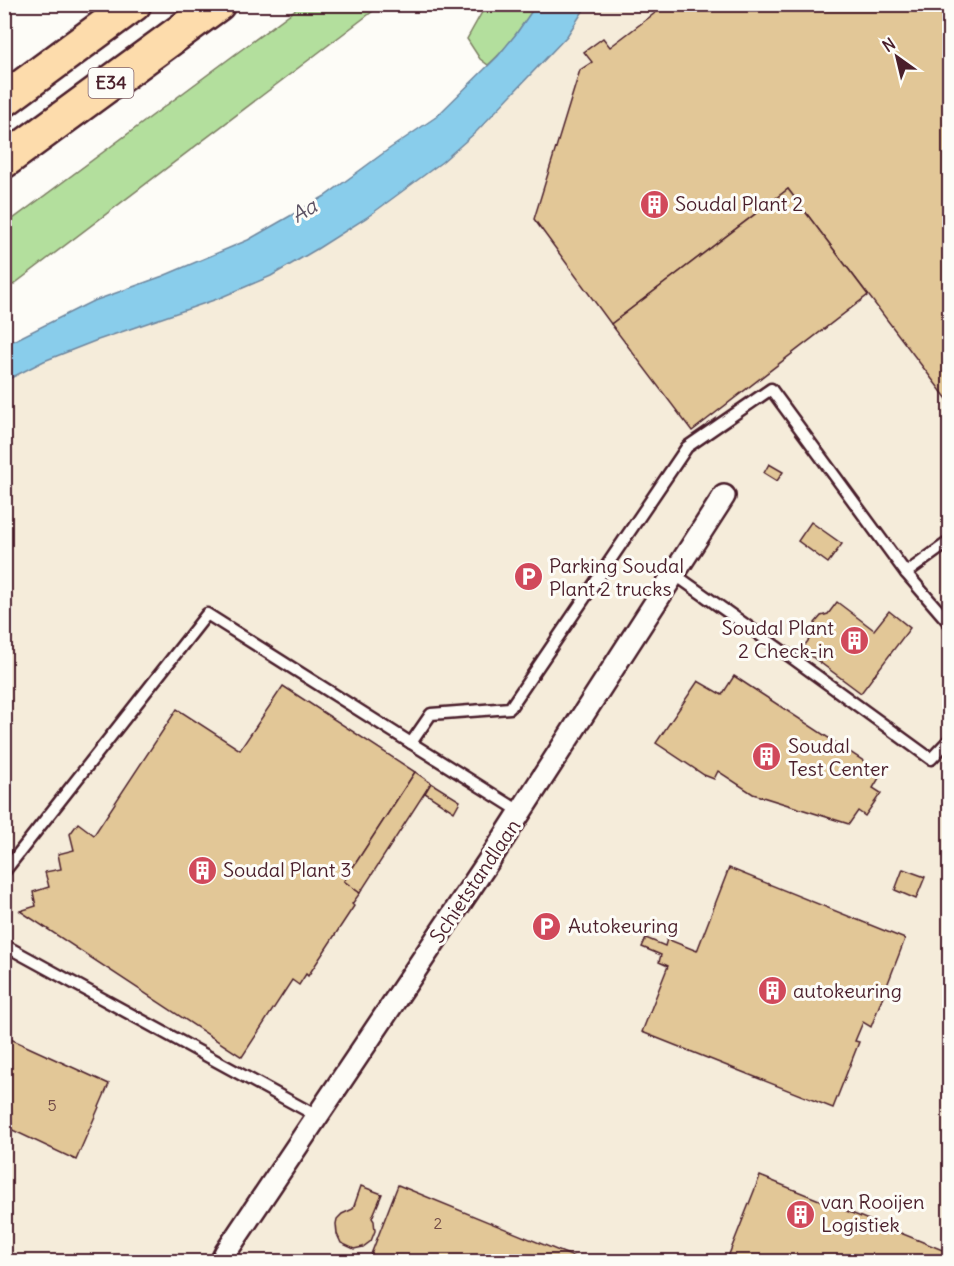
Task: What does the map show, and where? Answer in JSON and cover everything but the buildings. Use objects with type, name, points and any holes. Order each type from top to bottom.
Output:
[{"type":"highway","name":"E34","points":[[4,100],[134,4]]},
{"type":"highway","name":"E34","points":[[4,161],[218,4]]},
{"type":"street","name":"Schietstandlaan","points":[[221,1262],[521,812],[724,496]]},
{"type":"lane","points":[[411,742],[431,714],[510,708],[687,447],[771,389],[906,573],[950,624]]},
{"type":"lane","points":[[906,573],[950,541]]},
{"type":"lane","points":[[674,574],[931,759],[950,739]]},
{"type":"lane","points":[[4,872],[207,614],[521,812]]},
{"type":"lane","points":[[4,945],[317,1116]]},
{"type":"shaded area","points":[[587,5],[949,5],[949,1261],[5,1262],[5,381],[44,361],[217,299],[271,276],[366,218],[442,162],[476,132],[567,36]]},
{"type":"green space","points":[[303,4],[381,5],[5,291],[5,225]]},
{"type":"green space","points":[[486,5],[536,5],[508,44],[488,65],[480,59],[467,39]]},
{"type":"water","name":"Aa","points":[[536,5],[587,5],[567,36],[476,132],[442,162],[366,218],[271,276],[217,299],[44,361],[5,381],[5,345],[91,302],[163,276],[248,240],[325,196],[436,117],[498,56]]},
{"type":"place","name":"Soudal Plant 2","points":[[654,204]]},
{"type":"place","name":"Parking Soudal Plant 2 trucks","points":[[528,577]]},
{"type":"place","name":"Soudal Plant 2 Check-in","points":[[855,640]]},
{"type":"place","name":"Soudal Test Center","points":[[767,757]]},
{"type":"place","name":"Soudal Plant 3","points":[[202,870]]},
{"type":"place","name":"Autokeuring","points":[[547,926]]},
{"type":"place","name":"autokeuring","points":[[772,991]]},
{"type":"place","name":"van Rooijen Logistiek","points":[[800,1214]]}]
